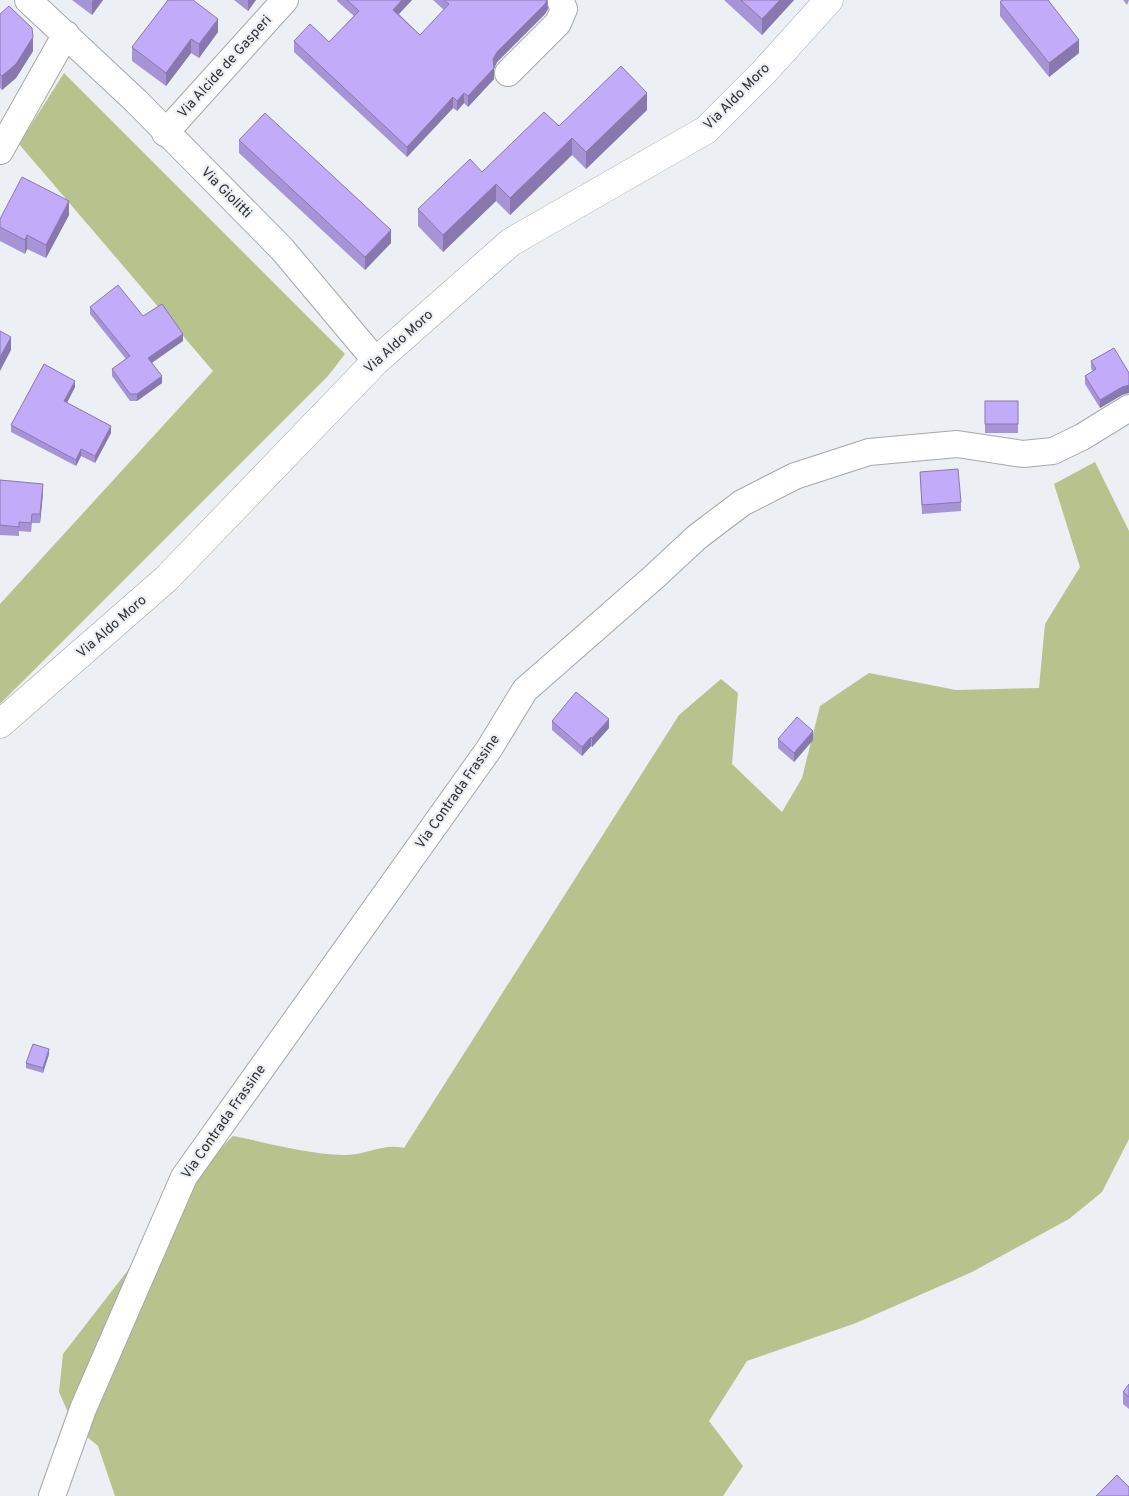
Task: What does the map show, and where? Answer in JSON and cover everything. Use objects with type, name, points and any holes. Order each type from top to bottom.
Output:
[{"type":"street","name":"Via Giolitti","points":[[28,0],[66,34],[282,249],[376,361]]},
{"type":"street","name":"Via Alcide de Gasperi","points":[[165,133],[285,0]]},
{"type":"street","points":[[508,73],[558,23],[564,9],[560,0]]},
{"type":"street","name":"Via Aldo Moro","points":[[0,724],[166,579],[376,361],[511,242],[706,130],[763,72],[829,0]]},
{"type":"street","points":[[0,151],[66,34]]},
{"type":"street","name":"Via Contrada Frassine","points":[[52,1496],[83,1409],[184,1177],[490,749],[525,690],[654,578],[697,537],[742,503],[795,476],[869,452],[957,444],[1023,454],[1053,451],[1082,437],[1129,408]]},
{"type":"green space","points":[[64,73],[345,354],[328,376],[0,704],[0,604],[213,371],[19,144]]},
{"type":"green space","points":[[1095,462],[1129,531],[1129,1139],[1102,1192],[1069,1219],[972,1272],[856,1323],[747,1361],[709,1421],[743,1466],[723,1496],[115,1496],[98,1446],[74,1426],[59,1392],[63,1354],[132,1265],[199,1170],[233,1136],[302,1150],[344,1155],[359,1154],[389,1147],[404,1148],[679,715],[721,679],[738,693],[732,764],[782,812],[802,778],[820,706],[869,673],[956,690],[1039,688],[1045,624],[1080,567],[1054,484]]},
{"type":"building","points":[[168,0],[193,0],[218,19],[199,44],[191,39],[166,73],[132,47]]},
{"type":"building","points":[[347,0],[402,0],[393,10],[420,35],[449,4],[444,0],[547,0],[497,52],[493,59],[494,68],[468,96],[464,93],[457,101],[453,97],[407,147],[294,41],[310,24],[329,42],[359,11]]},
{"type":"building","points":[[741,0],[780,0],[762,19]]},
{"type":"building","points":[[1003,0],[1048,0],[1079,40],[1049,63],[1000,2]]},
{"type":"building","points":[[9,6],[32,28],[33,37],[16,64],[2,76],[0,74],[0,14]]},
{"type":"building","points":[[621,66],[647,93],[586,152],[572,138],[510,198],[496,184],[443,235],[418,209],[470,159],[482,172],[544,112],[559,126]]},
{"type":"building","points":[[265,113],[391,230],[365,257],[239,140]]},
{"type":"building","points":[[22,177],[69,201],[46,245],[27,235],[25,240],[0,227],[0,219]]},
{"type":"building","points":[[118,285],[143,316],[162,304],[183,334],[148,358],[162,376],[137,394],[130,394],[112,369],[130,356],[90,307]]},
{"type":"building","points":[[0,331],[11,337],[0,357]]},
{"type":"building","points":[[1114,348],[1129,373],[1129,385],[1100,400],[1085,376],[1096,369],[1091,361]]},
{"type":"building","points":[[44,364],[75,381],[64,401],[111,426],[95,456],[81,449],[76,460],[11,425]]},
{"type":"building","points":[[985,401],[1018,401],[1018,424],[985,424]]},
{"type":"building","points":[[958,469],[961,502],[922,505],[920,472]]},
{"type":"building","points":[[0,480],[43,484],[40,514],[32,514],[31,523],[19,522],[19,527],[0,525]]},
{"type":"building","points":[[576,692],[609,719],[582,747],[552,721]]},
{"type":"building","points":[[797,717],[813,731],[794,753],[778,739]]},
{"type":"building","points":[[33,1044],[49,1049],[43,1068],[26,1063]]},
{"type":"building","points":[[1129,1384],[1129,1397],[1123,1392]]},
{"type":"building","points":[[1117,1475],[1129,1487],[1129,1496],[1096,1496]]}]
